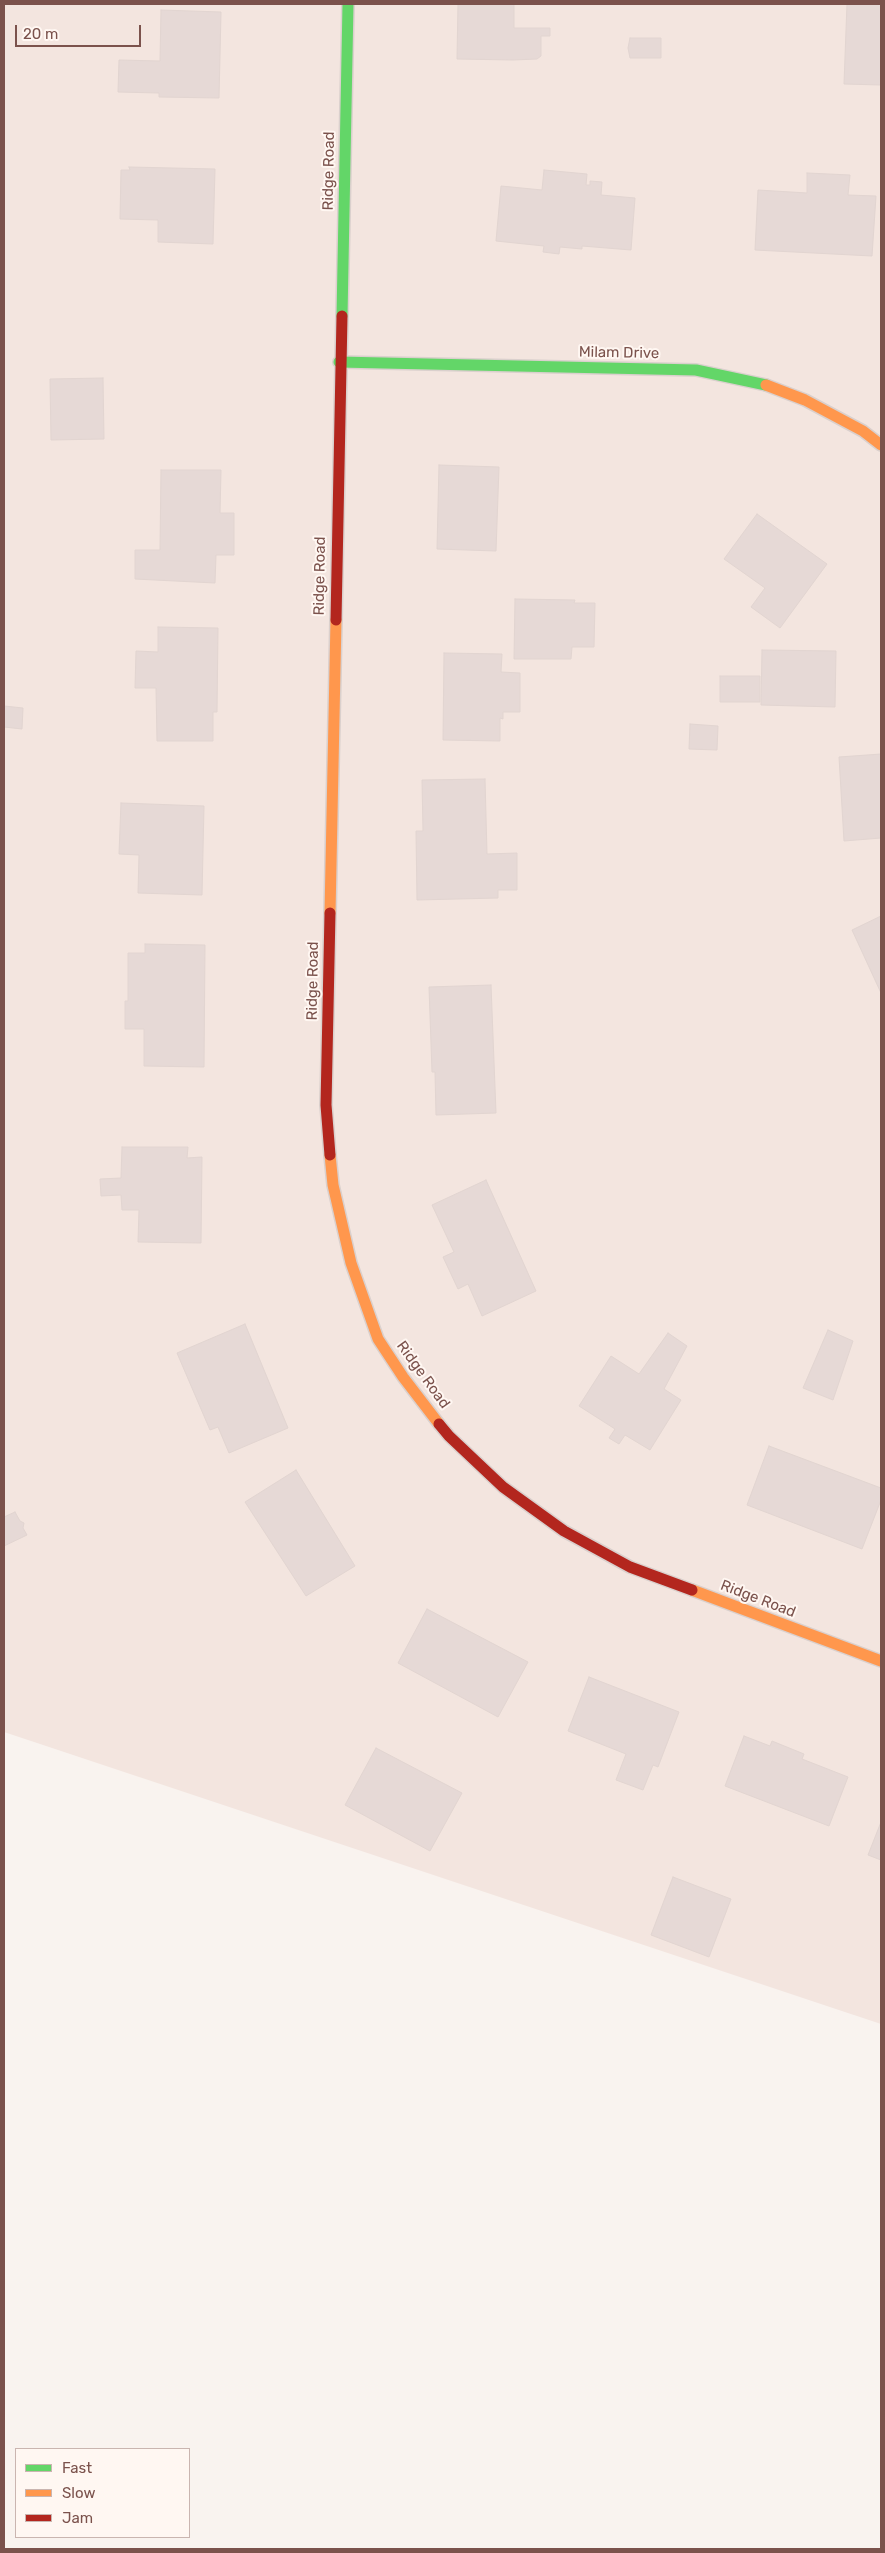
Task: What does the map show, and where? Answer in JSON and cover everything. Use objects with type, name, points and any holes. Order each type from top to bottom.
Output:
[{"type":"street","name":"Ridge Road","points":[[348,4],[339,362],[326,1105],[333,1185],[352,1263],[378,1339],[403,1377],[449,1436],[503,1487],[564,1531],[630,1567],[881,1661]]},
{"type":"street","name":"Milam Drive","points":[[339,362],[696,370],[757,382],[805,400],[863,431],[881,445]]},
{"type":"shaded area","points":[[4,4],[881,4],[881,2024],[4,1732]]},
{"type":"building","points":[[458,4],[514,4],[514,28],[550,28],[550,36],[541,36],[541,56],[537,59],[513,60],[457,59]]},
{"type":"building","points":[[847,4],[881,4],[881,85],[844,84]]},
{"type":"building","points":[[161,10],[221,12],[219,98],[159,97],[159,93],[118,92],[119,60],[160,61]]},
{"type":"building","points":[[630,38],[661,38],[661,58],[630,58],[628,48]]},
{"type":"building","points":[[129,167],[215,169],[213,244],[158,242],[158,220],[120,219],[121,170],[130,170]]},
{"type":"building","points":[[544,170],[587,174],[586,185],[590,185],[590,181],[602,182],[601,195],[635,198],[631,250],[582,246],[582,249],[560,247],[559,254],[543,252],[544,246],[496,241],[501,186],[542,190]]},
{"type":"building","points":[[807,173],[850,175],[848,195],[876,196],[872,256],[755,250],[758,190],[807,193]]},
{"type":"building","points":[[103,378],[104,439],[51,440],[50,379]]},
{"type":"building","points":[[439,465],[499,467],[496,551],[437,549]]},
{"type":"building","points":[[161,470],[221,470],[220,513],[234,513],[234,555],[216,555],[215,583],[135,579],[135,550],[160,550]]},
{"type":"building","points":[[757,514],[827,564],[780,628],[751,607],[765,588],[724,559]]},
{"type":"building","points":[[515,599],[575,600],[574,603],[595,603],[594,647],[572,647],[571,659],[514,659]]},
{"type":"building","points":[[158,627],[218,628],[217,712],[213,712],[213,741],[157,741],[156,688],[135,688],[136,651],[158,652]]},
{"type":"building","points":[[762,650],[836,651],[835,707],[761,705]]},
{"type":"building","points":[[444,653],[502,654],[501,672],[520,673],[520,712],[503,712],[503,719],[500,718],[500,741],[443,740]]},
{"type":"building","points":[[720,676],[760,676],[760,702],[720,702]]},
{"type":"building","points":[[4,706],[23,708],[22,729],[4,727]]},
{"type":"building","points":[[690,724],[718,726],[717,750],[689,749]]},
{"type":"building","points":[[881,754],[881,838],[844,841],[839,757]]},
{"type":"building","points":[[485,779],[487,854],[517,853],[517,890],[498,890],[498,898],[417,900],[416,831],[423,831],[422,780]]},
{"type":"building","points":[[121,803],[204,806],[202,895],[138,893],[139,855],[119,854]]},
{"type":"building","points":[[881,916],[881,993],[852,930]]},
{"type":"building","points":[[145,944],[205,945],[204,1067],[144,1066],[144,1029],[125,1029],[125,1001],[128,1001],[128,953],[145,953]]},
{"type":"building","points":[[491,985],[496,1113],[436,1115],[435,1072],[432,1072],[429,987]]},
{"type":"building","points":[[122,1147],[188,1147],[187,1158],[202,1157],[201,1243],[138,1242],[139,1210],[122,1210],[121,1195],[101,1196],[100,1179],[121,1178]]},
{"type":"building","points":[[486,1180],[536,1291],[482,1316],[468,1284],[458,1289],[443,1257],[454,1252],[432,1205]]},
{"type":"building","points":[[245,1324],[288,1428],[229,1453],[218,1427],[210,1430],[177,1353]]},
{"type":"building","points":[[828,1330],[853,1341],[833,1400],[803,1388]]},
{"type":"building","points":[[668,1333],[687,1346],[664,1389],[681,1400],[650,1450],[625,1435],[619,1444],[609,1438],[615,1429],[579,1406],[611,1356],[639,1374]]},
{"type":"building","points":[[769,1446],[881,1488],[881,1500],[862,1549],[747,1505]]},
{"type":"building","points":[[296,1470],[355,1566],[306,1596],[245,1502]]},
{"type":"building","points":[[15,1512],[20,1521],[24,1523],[23,1528],[27,1535],[4,1546],[4,1517]]},
{"type":"building","points":[[427,1609],[528,1662],[498,1717],[398,1663]]},
{"type":"building","points":[[589,1677],[679,1712],[658,1767],[653,1765],[643,1790],[616,1780],[626,1754],[568,1731]]},
{"type":"building","points":[[744,1736],[770,1746],[772,1741],[804,1754],[802,1759],[848,1777],[829,1826],[725,1786]]},
{"type":"building","points":[[376,1748],[462,1793],[430,1851],[345,1805]]},
{"type":"building","points":[[881,1822],[881,1860],[868,1855]]},
{"type":"building","points":[[673,1877],[731,1899],[709,1957],[651,1935]]},
{"type":"traffic: fast","points":[[342,316],[348,4]]},
{"type":"traffic: fast","points":[[339,362],[696,370],[766,385]]},
{"type":"traffic: slow","points":[[766,385],[805,400],[863,431],[881,445]]},
{"type":"traffic: slow","points":[[330,913],[336,620]]},
{"type":"traffic: slow","points":[[330,1155],[333,1185],[351,1263],[378,1339],[403,1377],[439,1424]]},
{"type":"traffic: slow","points":[[692,1590],[881,1661]]},
{"type":"traffic: jam","points":[[336,620],[342,316]]},
{"type":"traffic: jam","points":[[330,913],[326,1105],[330,1155]]},
{"type":"traffic: jam","points":[[439,1424],[449,1436],[503,1487],[564,1531],[630,1567],[692,1590]]}]
